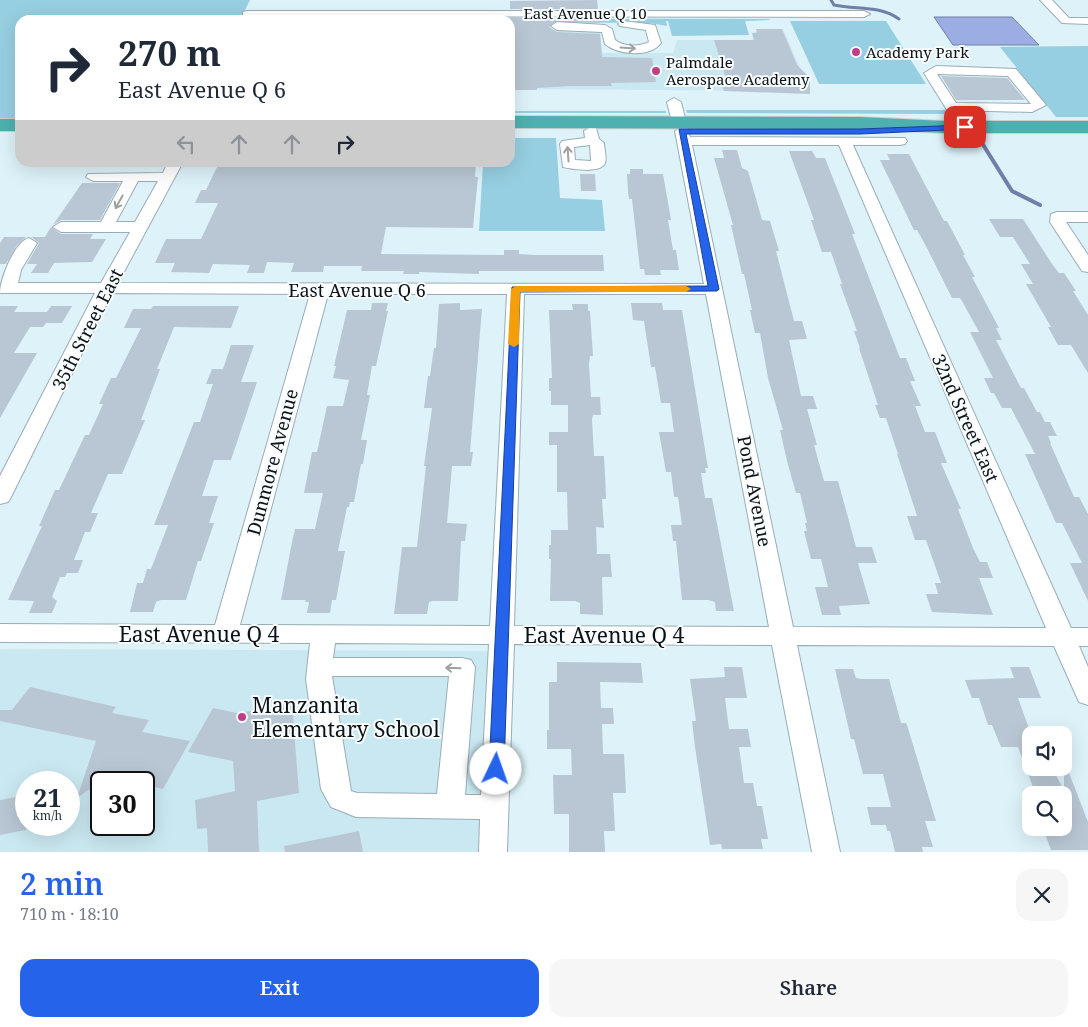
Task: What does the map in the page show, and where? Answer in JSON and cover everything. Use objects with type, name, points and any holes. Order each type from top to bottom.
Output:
[{"type":"highway","points":[[515,131],[592,136],[679,123],[860,132],[945,127],[1005,117],[1088,127]]},
{"type":"highway","points":[[515,122],[852,122],[945,127]]},
{"type":"highway","points":[[0,125],[15,125]]},
{"type":"street","points":[[246,15],[254,0]]},
{"type":"street","points":[[260,15],[267,0]]},
{"type":"street","points":[[334,14],[339,0]]},
{"type":"street","points":[[767,0],[774,13]]},
{"type":"street","points":[[1046,0],[1066,20],[1088,21]]},
{"type":"street","name":"East Avenue Q 10","points":[[309,15],[864,14]]},
{"type":"street","points":[[515,26],[646,25],[651,28],[655,43],[651,47],[626,49],[609,41],[608,31],[605,29],[557,26]]},
{"type":"street","points":[[936,70],[1012,72],[1039,104],[1037,107],[1005,117],[952,107],[930,73],[936,70]]},
{"type":"street","points":[[679,123],[844,141],[900,141]]},
{"type":"street","name":"Pond Avenue","points":[[679,123],[784,634],[826,852]]},
{"type":"street","name":"32nd Street East","points":[[844,141],[1088,695]]},
{"type":"street","points":[[93,177],[133,177],[172,170]]},
{"type":"street","name":"35th Street East","points":[[0,497],[106,289],[172,170]]},
{"type":"street","points":[[106,227],[133,177]]},
{"type":"street","points":[[1088,216],[1057,217],[1058,222],[1088,267]]},
{"type":"street","points":[[61,227],[140,227]]},
{"type":"street","points":[[4,288],[30,243]]},
{"type":"street","name":"East Avenue Q 6","points":[[4,288],[320,290],[714,289]]},
{"type":"street","points":[[493,852],[516,289]]},
{"type":"street","name":"Dunmore Avenue","points":[[225,634],[320,290]]},
{"type":"street","name":"East Avenue Q 4","points":[[0,633],[502,636],[784,634],[1088,637]]},
{"type":"street","points":[[323,635],[319,679],[334,789],[341,799],[356,805],[495,807]]},
{"type":"street","points":[[320,667],[462,668],[450,807]]},
{"type":"shaded area","points":[[0,0],[250,0],[242,15],[15,15],[15,119],[0,119]]},
{"type":"shaded area","points":[[934,17],[1012,17],[1039,45],[953,45]]},
{"type":"shaded area","points":[[515,18],[771,20],[745,21],[749,35],[672,36],[668,21],[666,21],[667,26],[650,23],[515,22]]},
{"type":"shaded area","name":"Academy Park","points":[[790,21],[886,21],[926,84],[819,84]]},
{"type":"shaded area","name":"Palmdale Aerospace Academy","points":[[767,29],[783,29],[810,91],[515,89],[515,30],[600,31],[602,53],[673,53],[677,40],[753,40],[752,33]]},
{"type":"shaded area","points":[[1088,46],[1088,117],[1056,117],[1000,47]]},
{"type":"shaded area","points":[[686,110],[946,110],[948,114],[687,113]]},
{"type":"shaded area","points":[[515,111],[666,111],[666,113],[515,113]]},
{"type":"shaded area","points":[[515,138],[556,138],[560,198],[602,200],[605,231],[479,231],[483,167],[515,167]]},
{"type":"shaded area","name":"Manzanita Elementary School","points":[[0,649],[488,651],[478,852],[0,852]]},
{"type":"building","points":[[597,0],[598,9],[510,9],[510,1]]},
{"type":"building","points":[[515,18],[598,18],[599,23],[557,20],[549,27],[557,32],[600,34],[602,57],[652,58],[656,82],[611,83],[612,86],[570,86],[537,88],[537,90],[515,90]]},
{"type":"building","points":[[756,29],[782,29],[797,65],[810,78],[810,94],[724,91],[720,78],[726,78],[714,40],[754,40],[752,33],[757,33]]},
{"type":"building","points":[[941,76],[1007,78],[1025,100],[956,100]]},
{"type":"building","points":[[722,150],[737,150],[742,168],[748,171],[762,220],[770,221],[779,251],[776,251],[794,321],[802,321],[807,339],[789,340],[801,396],[813,396],[817,409],[807,409],[824,481],[838,481],[856,547],[872,547],[877,563],[858,563],[870,604],[839,606],[841,615],[822,615],[815,587],[828,587],[821,559],[811,559],[804,531],[807,531],[805,523],[807,523],[800,493],[796,493],[787,461],[780,430],[783,430],[768,378],[760,333],[755,333],[744,274],[742,274],[731,225],[733,225],[714,158],[724,158]]},
{"type":"building","points":[[789,151],[812,151],[816,158],[825,158],[900,358],[906,358],[915,381],[910,381],[921,406],[915,406],[925,432],[935,432],[947,463],[941,463],[961,509],[958,509],[973,548],[980,562],[987,562],[993,578],[979,578],[993,615],[932,612],[926,594],[938,594],[935,583],[941,583],[926,540],[915,540],[907,516],[917,516],[898,454],[886,418],[880,418],[875,405],[878,405],[854,331],[857,331],[831,252],[822,252],[811,220],[814,220]]},
{"type":"building","points":[[887,154],[909,154],[944,221],[947,221],[965,255],[963,255],[975,277],[972,277],[999,328],[996,328],[1002,340],[996,340],[1021,388],[1024,388],[1037,412],[1040,412],[1045,422],[1050,422],[1057,436],[1048,436],[1050,443],[1074,497],[1079,497],[1088,514],[1088,601],[1070,563],[1082,563],[1062,523],[1056,523],[1025,454],[1035,454],[1011,408],[1002,408],[994,393],[991,393],[984,378],[993,378],[970,332],[979,332],[960,298],[952,298],[926,246],[917,230],[914,230],[880,160],[890,160]]},
{"type":"building","points":[[217,167],[476,167],[475,177],[478,177],[473,228],[386,227],[381,254],[504,255],[504,250],[519,250],[519,254],[534,255],[603,255],[604,271],[479,271],[479,274],[419,272],[419,274],[403,274],[404,271],[361,271],[362,266],[324,266],[323,272],[291,272],[294,263],[267,262],[264,273],[247,273],[250,265],[213,264],[209,273],[171,272],[175,263],[155,263],[166,239],[201,239],[218,203],[195,203],[201,190],[206,190]]},
{"type":"building","points":[[630,169],[643,169],[643,174],[663,174],[671,220],[668,220],[673,250],[676,250],[679,270],[660,270],[661,275],[645,275],[644,269],[640,269],[632,199],[629,199],[628,191],[627,174],[630,174]]},
{"type":"building","points":[[580,174],[595,174],[596,191],[581,191]]},
{"type":"building","points":[[82,183],[120,183],[100,220],[61,220],[53,225]]},
{"type":"building","points":[[989,219],[1023,219],[1052,264],[1059,273],[1064,273],[1076,291],[1073,291],[1088,315],[1088,373],[1071,345],[1058,345],[1048,327],[1051,327],[1026,284],[1033,284],[1021,264],[1030,264],[1013,237],[1000,237]]},
{"type":"building","points":[[51,227],[61,234],[93,234],[90,239],[106,239],[92,262],[54,263],[48,273],[31,273],[37,264],[27,264],[39,243],[31,237],[45,237]]},
{"type":"building","points":[[4,237],[26,237],[17,245],[6,264],[0,264],[0,243]]},
{"type":"building","points":[[372,303],[388,303],[386,311],[388,311],[376,366],[372,366],[367,395],[370,395],[361,440],[367,440],[363,464],[361,464],[354,502],[350,502],[349,507],[347,507],[338,551],[345,551],[336,600],[332,600],[330,613],[307,613],[309,602],[305,602],[306,600],[281,600],[292,542],[295,529],[315,529],[323,493],[304,493],[312,452],[317,452],[327,406],[343,406],[349,380],[333,378],[347,310],[371,310]]},
{"type":"building","points":[[460,303],[460,310],[482,309],[470,452],[473,452],[471,466],[452,466],[447,523],[467,524],[465,541],[461,541],[458,601],[429,602],[427,614],[394,614],[402,547],[417,547],[426,466],[424,466],[432,408],[424,408],[428,376],[430,376],[434,348],[436,348],[439,304]]},
{"type":"building","points":[[631,303],[662,303],[663,310],[682,310],[708,468],[705,468],[706,473],[701,473],[705,498],[712,498],[734,611],[716,611],[715,602],[708,600],[682,600],[676,541],[673,541],[671,525],[682,525],[678,497],[674,497],[671,472],[666,472],[659,432],[674,432],[670,403],[661,403],[655,367],[651,367],[644,321],[633,320]]},
{"type":"building","points":[[572,304],[588,304],[593,356],[590,356],[589,365],[591,397],[600,397],[601,415],[593,415],[592,419],[594,456],[604,456],[606,499],[602,499],[604,528],[596,527],[597,554],[610,554],[612,577],[602,577],[603,615],[580,614],[580,603],[575,601],[550,601],[551,559],[549,559],[549,545],[551,545],[551,530],[568,530],[567,492],[557,492],[557,445],[549,445],[549,432],[568,432],[568,405],[551,405],[551,391],[549,391],[549,378],[552,378],[549,310],[573,310]]},
{"type":"building","points":[[0,306],[18,306],[14,312],[47,312],[51,306],[72,306],[62,323],[46,323],[43,327],[30,327],[14,353],[37,353],[0,418]]},
{"type":"building","points":[[153,306],[239,306],[231,328],[174,327],[157,369],[160,369],[141,420],[145,420],[122,474],[108,474],[91,513],[98,513],[90,532],[85,532],[74,560],[83,560],[78,573],[67,573],[65,577],[60,577],[52,597],[57,601],[52,613],[29,613],[34,601],[8,600],[42,526],[39,526],[55,490],[59,490],[85,435],[89,435],[103,404],[99,404],[111,378],[116,378],[141,328],[124,328],[133,309],[151,309]]},
{"type":"building","points":[[231,345],[254,345],[241,382],[257,382],[231,460],[214,460],[202,496],[218,496],[209,523],[214,523],[201,561],[198,561],[186,600],[161,600],[156,602],[153,612],[130,612],[137,583],[143,583],[147,569],[151,569],[168,525],[154,525],[194,422],[200,422],[213,384],[206,384],[212,369],[223,369]]},
{"type":"building","points":[[557,662],[641,663],[643,683],[600,682],[601,708],[613,708],[614,724],[602,724],[603,754],[624,754],[626,793],[613,793],[615,831],[604,831],[605,852],[569,852],[569,814],[554,814],[553,775],[572,775],[571,749],[547,749],[549,682],[557,682]]},
{"type":"building","points":[[724,667],[742,667],[747,698],[725,698],[729,729],[748,729],[751,747],[739,747],[744,783],[753,783],[757,806],[762,806],[768,839],[761,839],[763,849],[722,849],[721,844],[710,845],[695,747],[692,721],[696,721],[690,679],[725,677]]},
{"type":"building","points":[[1010,667],[1029,667],[1041,698],[1018,698],[1028,726],[1022,726],[1022,758],[1018,747],[1001,747],[992,725],[988,725],[979,698],[972,698],[965,680],[1014,678]]},
{"type":"building","points":[[835,669],[853,669],[856,678],[889,679],[901,723],[906,723],[907,725],[936,821],[925,821],[933,847],[922,847],[923,852],[895,852],[890,831],[887,831],[886,825],[871,825],[867,807],[891,807],[883,774],[863,774],[854,739],[851,739]]},
{"type":"building","points":[[30,687],[116,707],[112,713],[149,720],[142,732],[190,741],[163,789],[155,787],[155,771],[90,771],[90,789],[80,796],[80,789],[96,741],[0,721],[0,710],[12,710]]},
{"type":"building","points":[[292,704],[299,793],[257,801],[259,852],[208,852],[207,828],[197,829],[195,800],[235,791],[233,761],[188,752],[213,708],[237,713]]},
{"type":"building","points":[[1029,776],[1056,776],[1062,786],[1033,786]]},
{"type":"building","points":[[1064,776],[1070,776],[1088,822],[1088,850],[1051,850],[1046,836],[1072,836],[1072,786],[1064,786]]},
{"type":"building","points":[[15,797],[15,832],[0,835],[0,800]]},
{"type":"building","points":[[359,831],[363,852],[285,852],[284,846]]},
{"type":"waterway","points":[[831,0],[834,5],[876,10],[899,19]]},
{"type":"waterway","points":[[978,137],[983,144]]},
{"type":"waterway","points":[[982,143],[1012,191],[1040,205]]},
{"type":"slow traffic","points":[[514,344],[516,289],[686,289]]},
{"type":"place","name":"Academy Park","points":[[856,52]]},
{"type":"place","name":"Palmdale Aerospace Academy","points":[[656,71]]},
{"type":"place","name":"Manzanita Elementary School","points":[[242,717]]},
{"type":"route","points":[[496,769],[516,289],[714,289],[682,131],[860,132],[965,127]]}]
